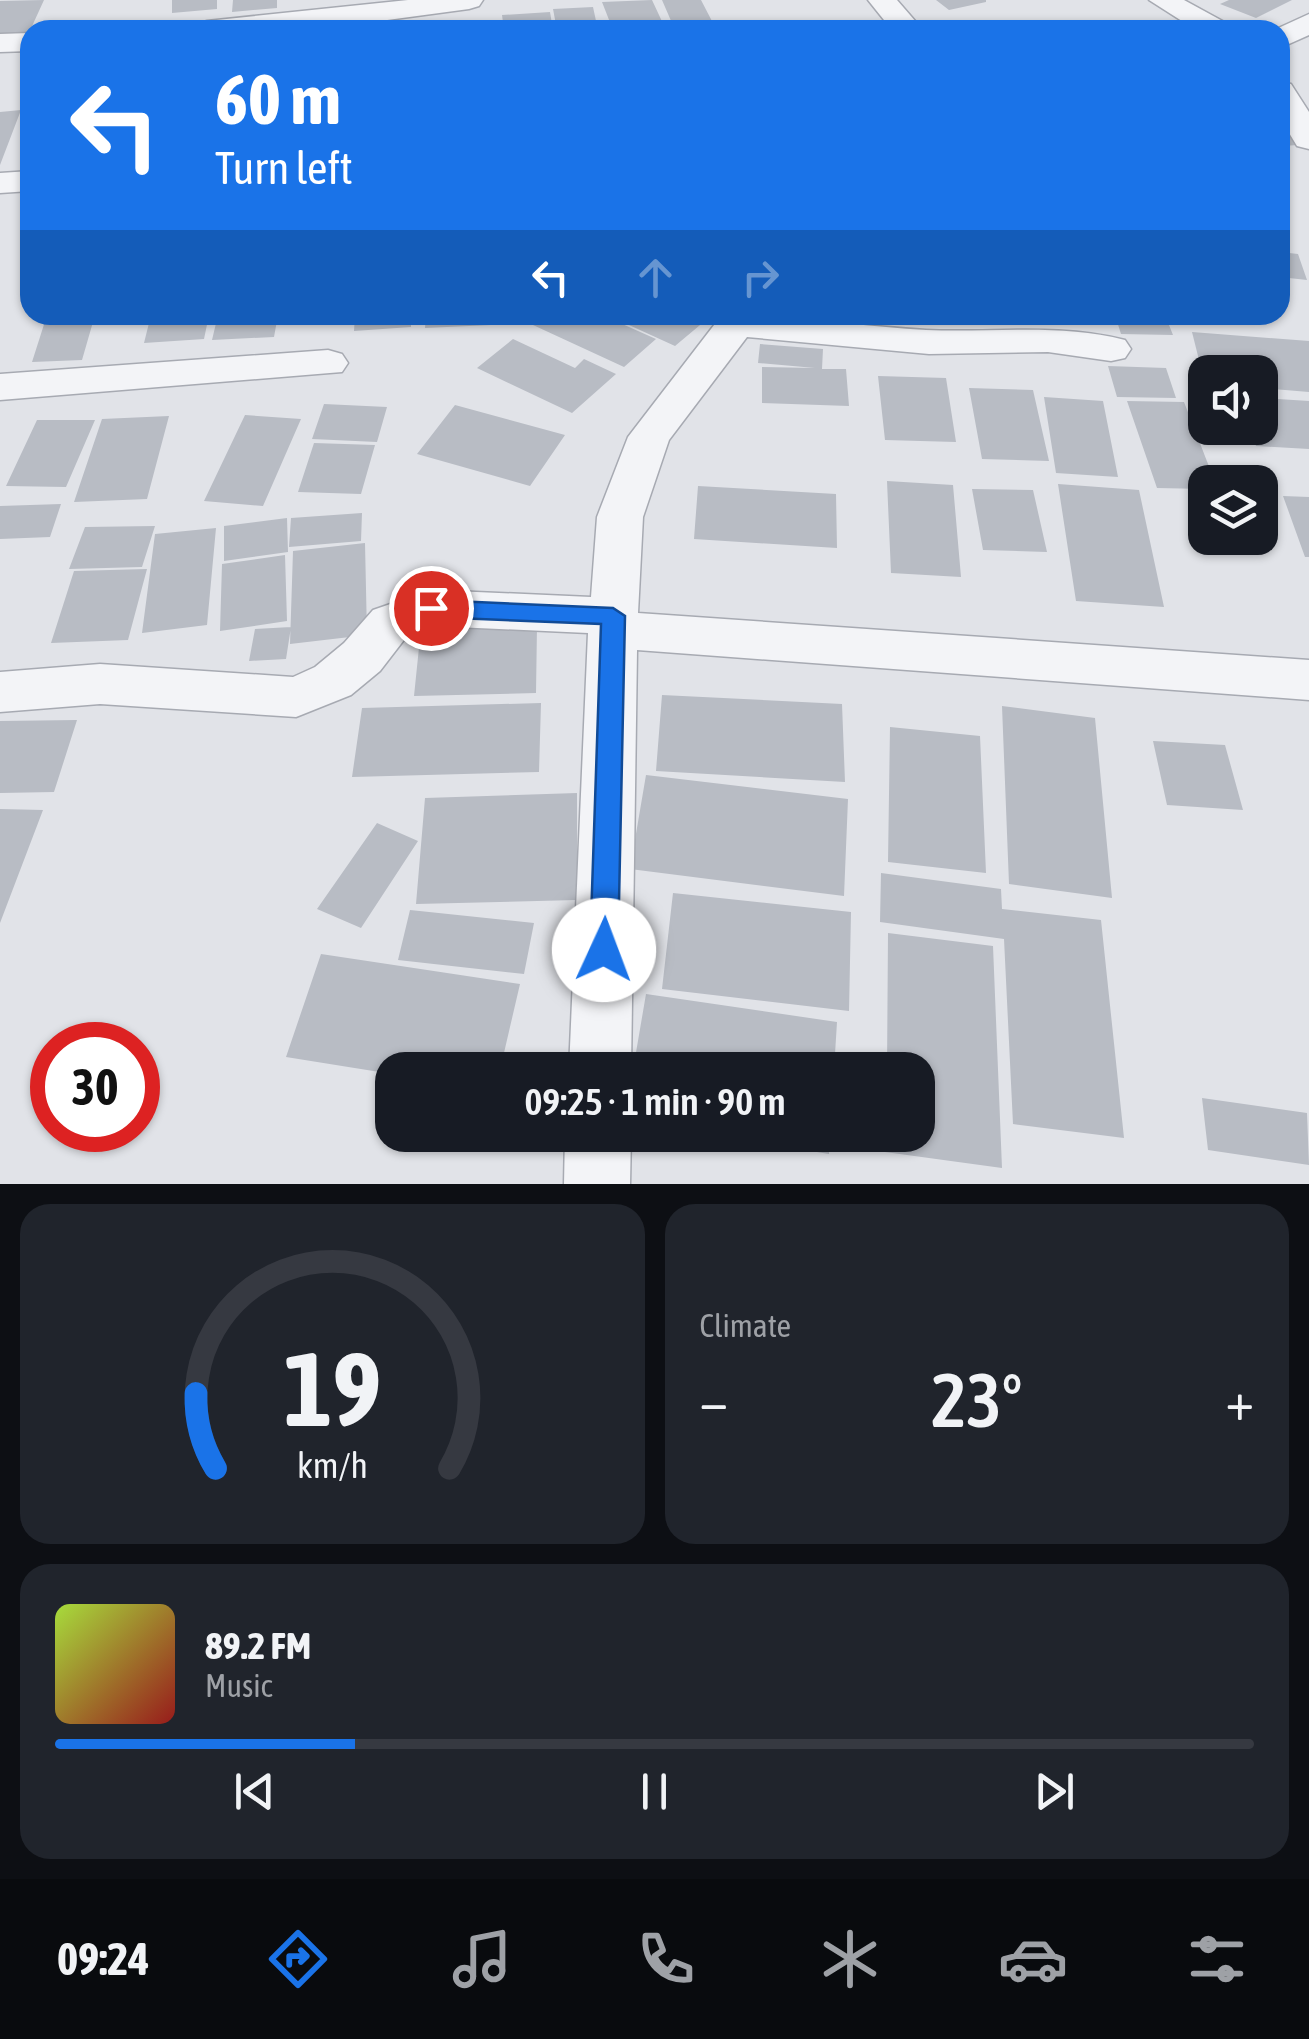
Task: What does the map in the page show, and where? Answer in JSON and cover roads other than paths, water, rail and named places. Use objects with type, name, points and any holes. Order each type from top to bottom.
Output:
[{"type":"street","points":[[328,20],[470,0]]},
{"type":"street","points":[[882,0],[899,20]]},
{"type":"street","points":[[1163,0],[1200,20]]},
{"type":"street","points":[[1290,108],[1309,139]]},
{"type":"street","points":[[601,1052],[613,623],[620,516],[649,437],[735,325]]},
{"type":"street","points":[[782,325],[929,342],[1048,340],[1111,349]]},
{"type":"street","points":[[0,387],[328,363]]},
{"type":"street","points":[[0,692],[100,684],[296,697],[333,681],[390,624],[431,608],[1309,680]]},
{"type":"street","points":[[597,1184],[598,1152]]}]
